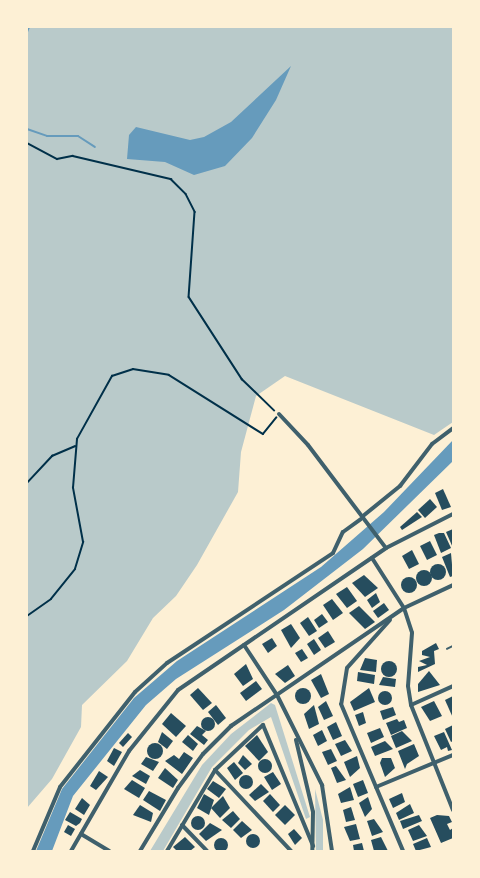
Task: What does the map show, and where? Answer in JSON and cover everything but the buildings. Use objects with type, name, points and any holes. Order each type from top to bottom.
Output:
[{"type":"street","points":[[279,414],[386,548]]},
{"type":"street","points":[[33,851],[60,787],[135,692],[167,663],[333,554],[343,532],[399,486],[425,451],[453,428]]},
{"type":"street","points":[[70,851],[150,720],[178,690],[386,548],[453,514]]},
{"type":"street","points":[[372,558],[404,608],[412,633],[408,686],[411,705],[436,762],[453,810]]},
{"type":"street","points":[[140,851],[203,754],[231,726],[404,608],[453,585]]},
{"type":"street","points":[[394,615],[347,668],[342,684],[341,704],[403,851]]},
{"type":"street","points":[[244,645],[276,695],[322,785],[331,849]]},
{"type":"street","points":[[411,705],[453,686]]},
{"type":"street","points":[[167,851],[215,770],[263,725],[313,849]]},
{"type":"street","points":[[294,734],[313,812],[313,849]]},
{"type":"street","points":[[376,787],[453,754]]},
{"type":"street","points":[[215,770],[291,851]]},
{"type":"street","points":[[182,825],[207,851]]},
{"type":"street","points":[[81,834],[109,851]]},
{"type":"lane","points":[[447,649],[453,646]]},
{"type":"path","points":[[27,143],[57,159],[73,156],[171,179],[186,194],[195,212],[189,297],[242,379],[279,414],[263,434],[169,375],[133,369],[112,376],[76,445],[74,488],[83,542],[75,569],[64,584],[27,616]]},
{"type":"path","points":[[27,483],[52,456],[76,445]]},
{"type":"shaded area","points":[[27,27],[453,27],[453,422],[434,435],[285,376],[256,396],[241,452],[238,492],[197,565],[176,596],[153,618],[127,661],[82,705],[81,727],[52,779],[27,808]]},
{"type":"shaded area","points":[[271,703],[275,705],[310,817],[306,819],[271,717],[249,730],[212,767],[163,851],[150,851],[202,765],[231,734]]},
{"type":"shaded area","points":[[315,789],[323,820],[323,851],[316,851]]},
{"type":"water","points":[[291,66],[276,100],[252,138],[225,166],[194,175],[165,162],[127,159],[129,135],[136,127],[190,140],[204,137],[231,122]]},
{"type":"water","points":[[453,440],[453,461],[363,549],[284,610],[176,679],[146,705],[73,796],[52,851],[36,851],[62,789],[134,698],[177,661],[321,567],[384,512]]},
{"type":"waterway","points":[[27,32],[29,27]]},
{"type":"waterway","points":[[27,129],[47,136],[78,136],[95,147]]}]
